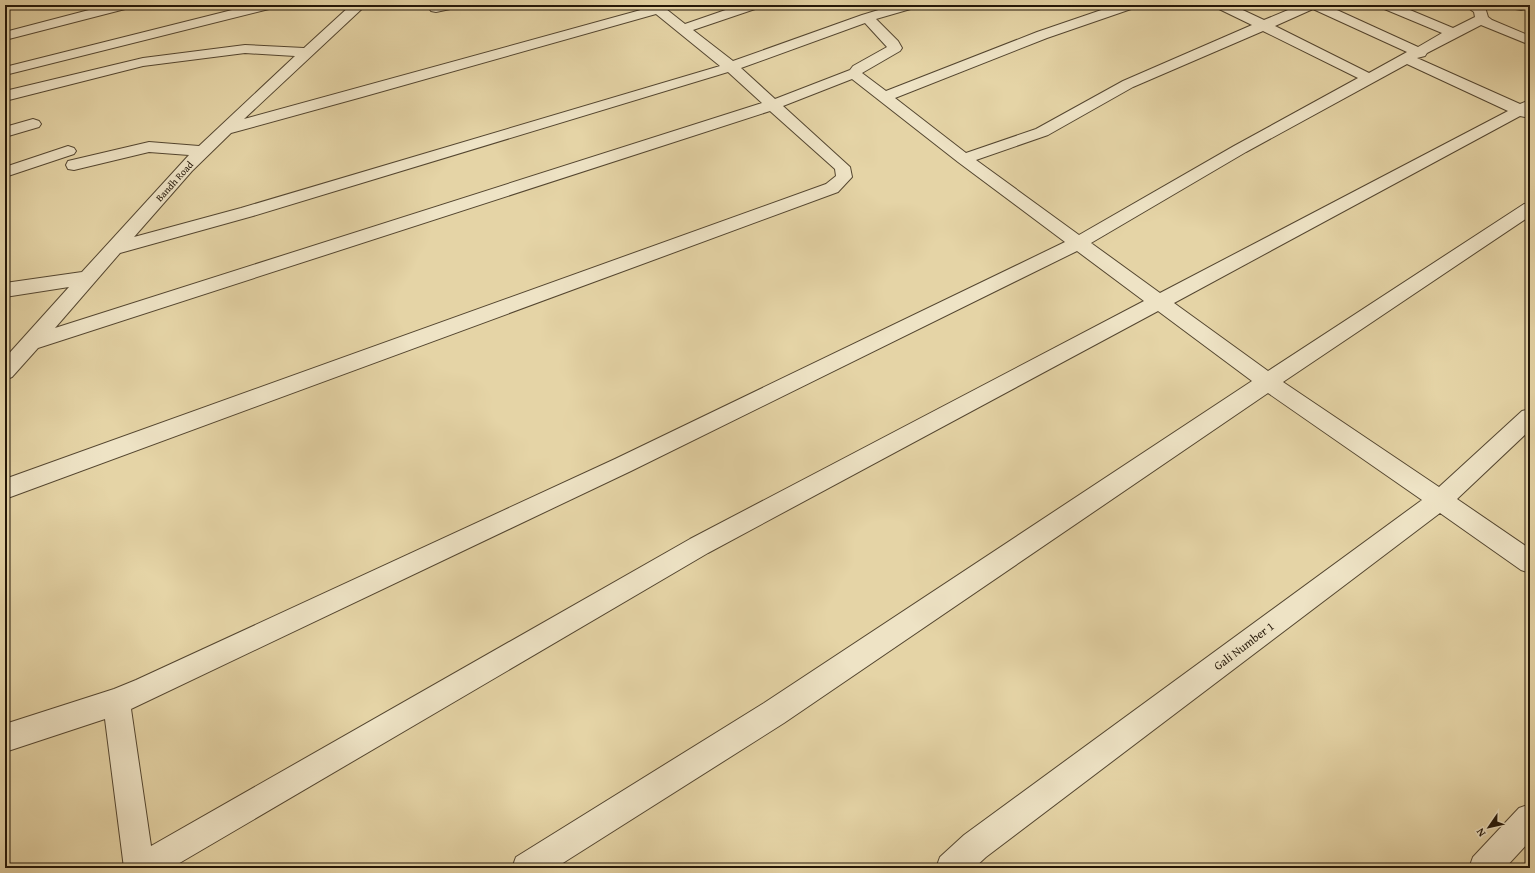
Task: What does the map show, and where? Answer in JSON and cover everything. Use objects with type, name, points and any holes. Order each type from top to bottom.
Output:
[{"type":"street","points":[[5,36],[124,5]]},
{"type":"street","points":[[5,70],[268,5]]},
{"type":"street","name":"Bandh Road","points":[[5,372],[186,167],[307,52],[360,5]]},
{"type":"street","points":[[436,8],[450,5]]},
{"type":"street","points":[[683,29],[753,5]]},
{"type":"street","points":[[113,250],[247,212],[731,67],[867,18],[909,5]]},
{"type":"street","points":[[884,97],[1042,34],[1129,5]]},
{"type":"street","points":[[1222,5],[1371,79]]},
{"type":"street","points":[[964,159],[1042,132],[1128,84],[1311,5]]},
{"type":"street","points":[[1315,5],[1414,56],[1527,110]]},
{"type":"street","points":[[1387,5],[1453,34]]},
{"type":"street","points":[[1472,5],[1480,10],[1482,19],[1494,27],[1530,41]]},
{"type":"street","points":[[1515,5],[1526,5]]},
{"type":"street","points":[[5,489],[832,188],[844,177],[842,167],[731,67],[656,7],[357,94],[225,129]]},
{"type":"street","points":[[31,343],[772,105],[855,73],[858,69],[895,48],[893,44],[867,18]]},
{"type":"street","points":[[5,738],[116,702],[146,689],[623,465],[1078,243],[1240,149],[1482,19]]},
{"type":"street","points":[[135,39],[143,62]]},
{"type":"street","points":[[5,96],[143,62],[245,49],[307,52]]},
{"type":"street","points":[[855,73],[964,159],[1268,382],[1530,562]]},
{"type":"street","points":[[116,702],[141,868],[699,546],[1158,302],[1527,110]]},
{"type":"street","points":[[5,132],[33,124]]},
{"type":"street","points":[[5,172],[71,158],[149,147],[202,152]]},
{"type":"street","points":[[527,868],[774,713],[1442,265],[1530,208]]},
{"type":"street","points":[[5,290],[88,278]]},
{"type":"street","name":"Gali Number 1","points":[[951,868],[975,846],[1440,500],[1530,417]]},
{"type":"street","points":[[1484,868],[1530,819]]}]
